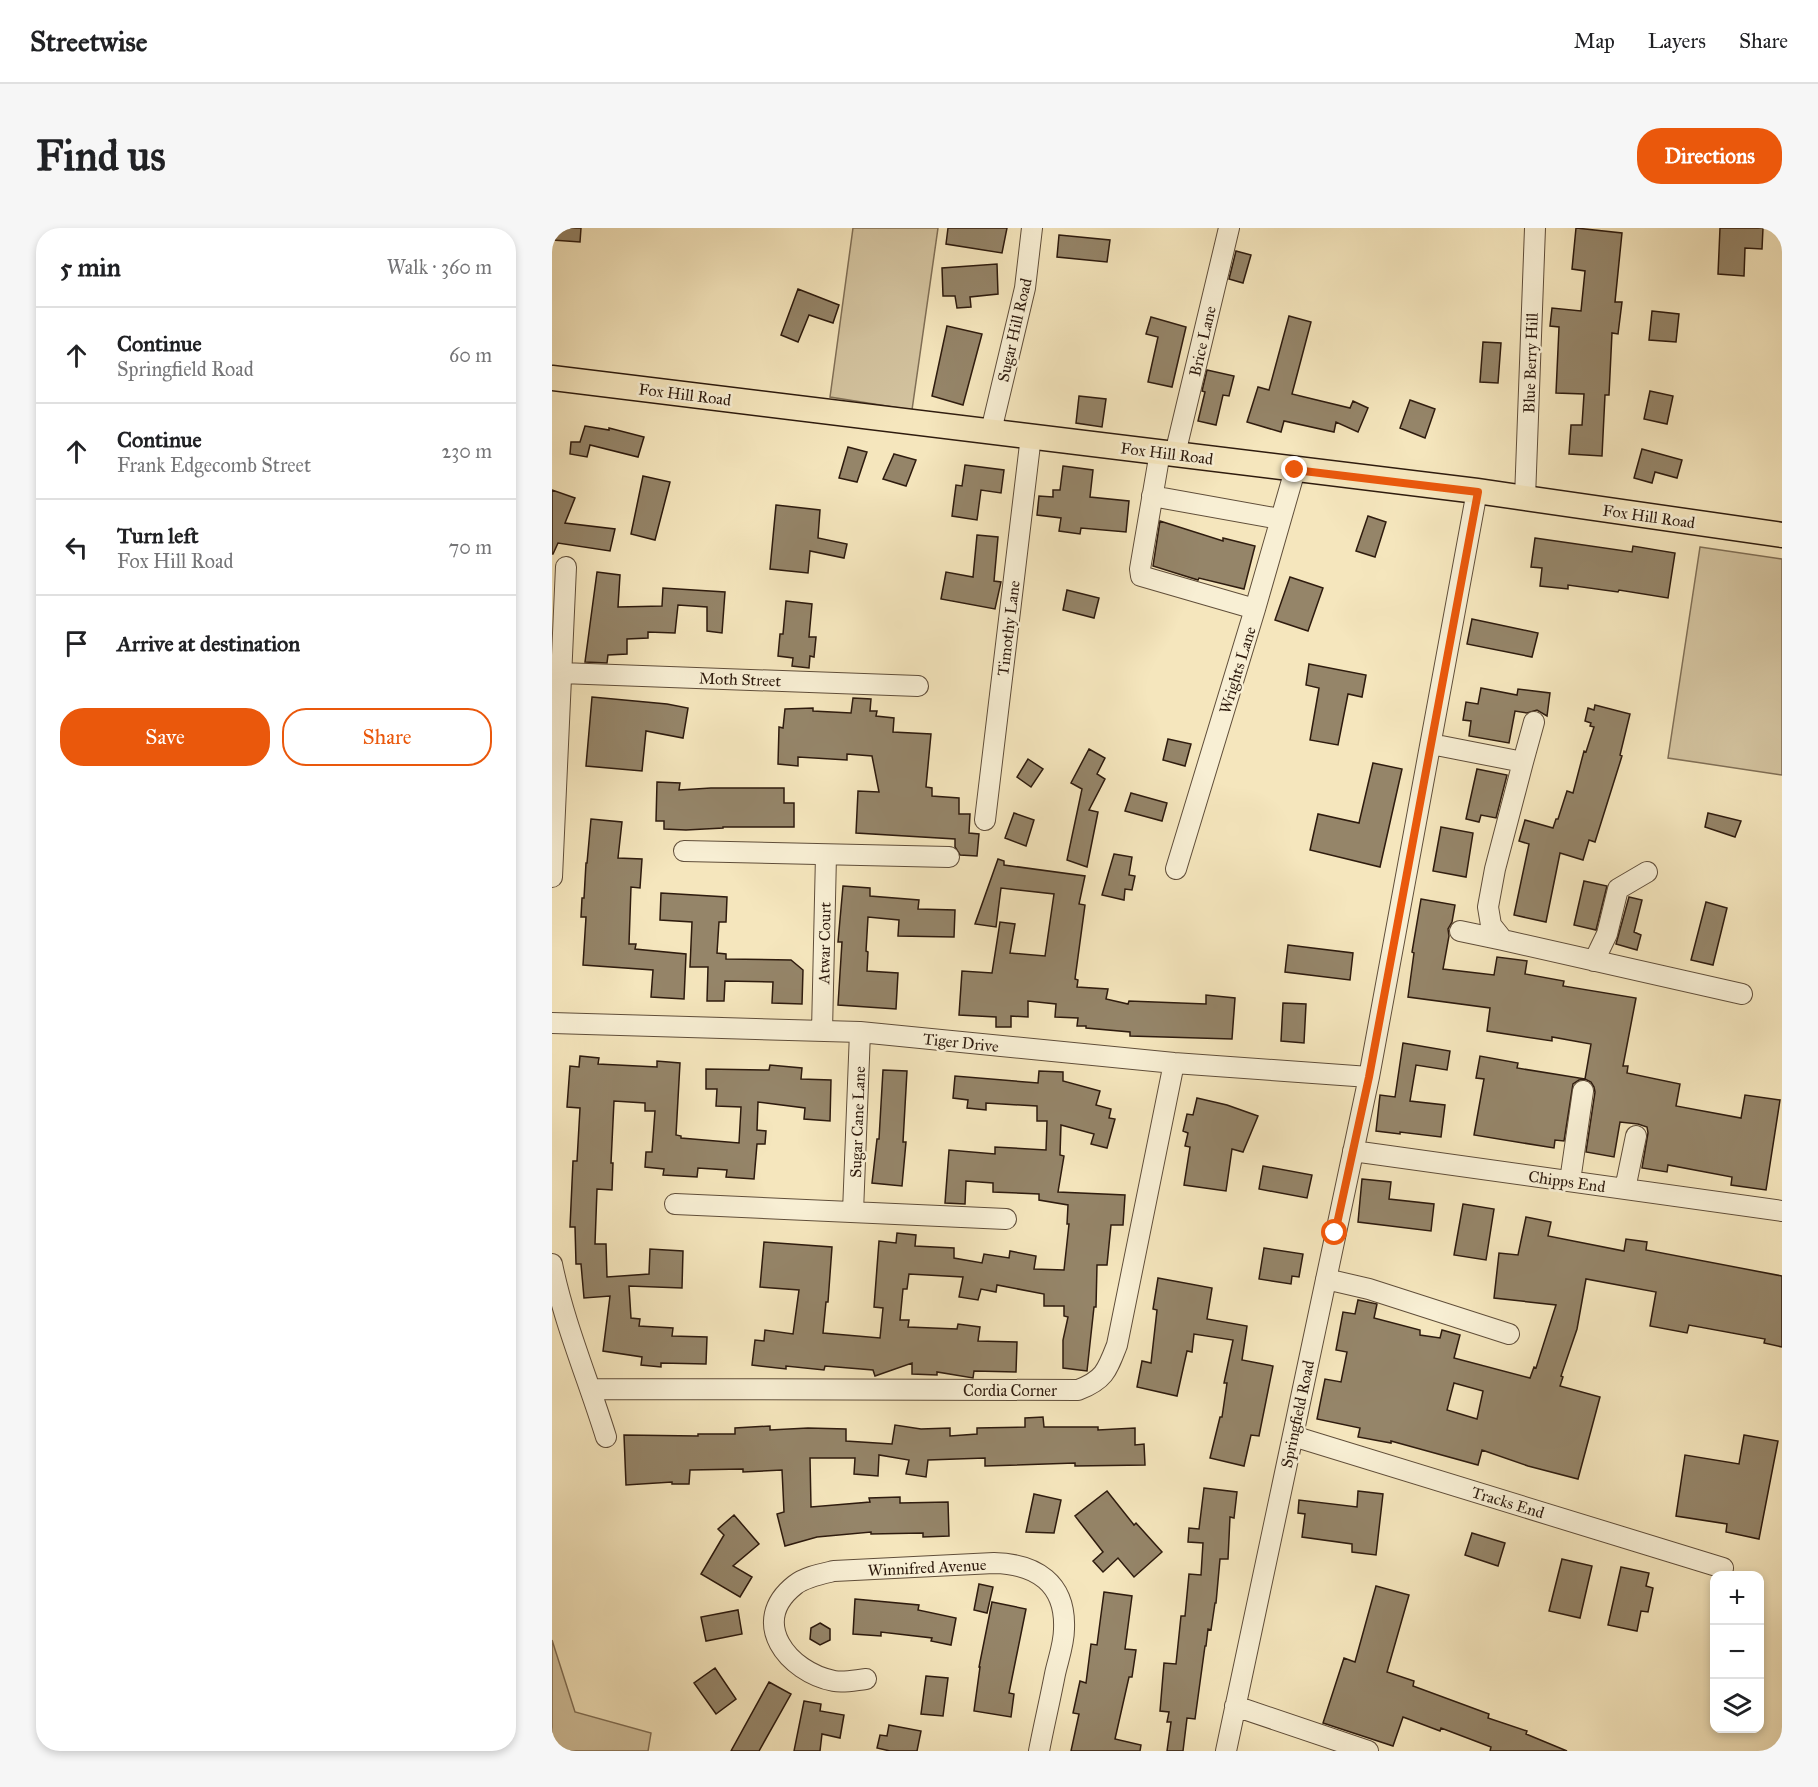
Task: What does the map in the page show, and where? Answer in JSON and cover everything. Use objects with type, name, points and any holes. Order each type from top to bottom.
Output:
[{"type":"main road","name":"Fox Hill Road","points":[[552,378],[1478,492],[1782,535]]},
{"type":"street","name":"Sugar Hill Road","points":[[991,431],[1025,288],[1032,228]]},
{"type":"street","name":"Brice Lane","points":[[1228,228],[1168,453],[1152,496],[1140,569],[1141,576],[1255,609]]},
{"type":"street","name":"Blue Berry Hill","points":[[1525,498],[1535,228]]},
{"type":"street","name":"Timothy Lane","points":[[985,820],[1031,436]]},
{"type":"street","name":"Wrights Lane","points":[[1176,868],[1295,470]]},
{"type":"street","name":"Springfield Road","points":[[1226,1751],[1369,1077],[1478,492]]},
{"type":"street","points":[[1152,496],[1280,519]]},
{"type":"street","points":[[552,877],[554,787],[566,567]]},
{"type":"street","name":"Moth Street","points":[[561,673],[918,686]]},
{"type":"street","points":[[1503,940],[1491,925],[1488,907],[1495,869],[1534,722]]},
{"type":"street","points":[[1431,744],[1523,762]]},
{"type":"street","points":[[684,851],[949,857]]},
{"type":"street","name":"Atwar Court","points":[[822,1031],[826,855]]},
{"type":"street","points":[[1594,961],[1607,934],[1618,889],[1647,872]]},
{"type":"street","points":[[1460,931],[1742,994]]},
{"type":"street","name":"Tiger Drive","points":[[552,1023],[860,1032],[1174,1063],[1369,1077]]},
{"type":"street","name":"Sugar Cane Lane","points":[[854,1212],[860,1032]]},
{"type":"street","name":"Cordia Corner","points":[[591,1389],[1077,1390],[1094,1384],[1107,1369],[1117,1345],[1174,1063]]},
{"type":"street","points":[[1570,1181],[1583,1091]]},
{"type":"street","points":[[1625,1189],[1636,1136]]},
{"type":"street","name":"Chipps End","points":[[1353,1151],[1782,1211]]},
{"type":"street","points":[[675,1204],[1006,1219]]},
{"type":"street","points":[[552,1264],[559,1298],[606,1437]]},
{"type":"street","points":[[1326,1279],[1369,1289],[1509,1334]]},
{"type":"street","name":"Tracks End","points":[[1293,1436],[1723,1568]]},
{"type":"street","name":"Winnifred Avenue","points":[[866,1679],[836,1682],[802,1667],[784,1652],[775,1634],[774,1615],[777,1606],[795,1584],[834,1571],[994,1563],[1011,1564],[1030,1569],[1041,1575],[1057,1592],[1064,1631],[1039,1751]]},
{"type":"street","points":[[1235,1706],[1368,1751]]},
{"type":"shaded area","points":[[853,228],[938,228],[912,410],[830,397]]},
{"type":"shaded area","points":[[1700,547],[1782,559],[1782,775],[1668,758]]},
{"type":"shaded area","points":[[552,1640],[575,1712],[651,1733],[648,1751],[552,1751]]},
{"type":"building","points":[[552,228],[581,228],[580,242],[552,240]]},
{"type":"building","points":[[948,228],[1007,228],[1002,253],[946,244]]},
{"type":"building","points":[[1576,228],[1622,233],[1615,302],[1622,302],[1618,334],[1612,333],[1609,395],[1605,395],[1602,456],[1569,454],[1571,425],[1582,425],[1584,394],[1556,393],[1559,327],[1550,326],[1552,308],[1581,311],[1585,271],[1572,269]]},
{"type":"building","points":[[1720,228],[1763,228],[1762,249],[1745,248],[1744,276],[1718,274]]},
{"type":"building","points":[[1059,235],[1110,240],[1107,262],[1057,257]]},
{"type":"building","points":[[1236,251],[1251,255],[1243,283],[1229,279]]},
{"type":"building","points":[[997,264],[998,294],[970,297],[971,307],[957,308],[955,296],[943,296],[942,268]]},
{"type":"building","points":[[798,289],[839,305],[833,323],[809,315],[798,342],[781,335]]},
{"type":"building","points":[[1652,311],[1679,314],[1676,342],[1649,340]]},
{"type":"building","points":[[1289,316],[1311,322],[1292,394],[1350,408],[1353,401],[1368,408],[1358,432],[1336,422],[1334,432],[1284,421],[1281,432],[1247,422],[1258,387],[1269,390]]},
{"type":"building","points":[[1151,317],[1186,327],[1172,387],[1148,382],[1158,337],[1146,334]]},
{"type":"building","points":[[947,326],[982,334],[963,405],[932,396]]},
{"type":"building","points":[[1483,342],[1501,343],[1498,383],[1480,382]]},
{"type":"building","points":[[1207,370],[1234,376],[1229,396],[1223,395],[1216,425],[1198,421],[1205,392],[1202,391]]},
{"type":"building","points":[[1650,391],[1673,396],[1667,424],[1644,419]]},
{"type":"building","points":[[1079,396],[1106,399],[1102,427],[1076,423]]},
{"type":"building","points":[[1410,400],[1435,409],[1425,438],[1400,428]]},
{"type":"building","points":[[585,426],[609,430],[609,428],[644,437],[638,457],[590,445],[587,457],[570,454],[571,442],[580,442]]},
{"type":"building","points":[[848,447],[867,452],[857,482],[839,478]]},
{"type":"building","points":[[1642,449],[1682,460],[1677,478],[1655,472],[1652,483],[1634,478]]},
{"type":"building","points":[[894,454],[916,460],[906,486],[883,479]]},
{"type":"building","points":[[965,465],[1004,470],[1001,493],[981,490],[977,520],[952,516],[956,485],[962,486]]},
{"type":"building","points":[[1063,466],[1093,470],[1090,497],[1129,501],[1126,532],[1081,528],[1080,534],[1059,531],[1061,518],[1037,515],[1039,496],[1053,497],[1053,490],[1060,490]]},
{"type":"building","points":[[643,476],[670,482],[655,540],[631,534]]},
{"type":"building","points":[[552,490],[575,498],[565,523],[615,529],[610,551],[558,543],[552,554]]},
{"type":"building","points":[[776,505],[820,510],[818,538],[847,544],[844,558],[810,551],[808,573],[770,569]]},
{"type":"building","points":[[1368,516],[1386,522],[1375,557],[1356,551]]},
{"type":"building","points":[[1160,521],[1223,541],[1223,538],[1255,546],[1244,589],[1199,578],[1198,580],[1153,566]]},
{"type":"building","points":[[977,535],[998,537],[994,581],[1001,582],[995,609],[941,599],[946,572],[973,577]]},
{"type":"building","points":[[1535,538],[1632,552],[1633,546],[1675,553],[1668,598],[1568,585],[1568,589],[1540,586],[1542,568],[1531,567]]},
{"type":"building","points":[[597,572],[620,575],[618,607],[662,606],[663,588],[725,592],[722,633],[707,631],[707,607],[678,605],[675,633],[648,632],[648,638],[627,639],[627,654],[608,655],[607,663],[585,662]]},
{"type":"building","points":[[1290,577],[1323,588],[1308,631],[1275,620]]},
{"type":"building","points":[[1067,590],[1099,598],[1094,618],[1063,610]]},
{"type":"building","points":[[786,601],[812,604],[809,637],[816,637],[814,657],[810,656],[809,668],[792,666],[793,658],[778,656]]},
{"type":"building","points":[[1472,619],[1538,633],[1532,657],[1467,644]]},
{"type":"building","points":[[1309,664],[1366,675],[1362,697],[1348,694],[1338,745],[1310,740],[1319,688],[1306,685]]},
{"type":"building","points":[[1481,688],[1517,695],[1518,689],[1550,693],[1547,716],[1537,710],[1527,713],[1515,711],[1509,743],[1469,736],[1471,721],[1463,720],[1466,702],[1478,704]]},
{"type":"building","points":[[592,697],[688,708],[683,738],[646,731],[642,771],[586,766]]},
{"type":"building","points":[[853,698],[871,699],[870,711],[877,711],[876,716],[894,718],[893,732],[931,734],[926,787],[932,788],[932,796],[959,798],[959,814],[970,814],[969,833],[979,834],[977,856],[960,855],[955,847],[955,839],[856,833],[858,791],[879,792],[872,756],[847,754],[847,760],[798,757],[798,766],[778,764],[779,727],[783,728],[785,709],[813,708],[813,711],[851,713]]},
{"type":"building","points":[[1595,705],[1630,714],[1620,755],[1622,756],[1595,842],[1589,840],[1583,860],[1560,853],[1546,922],[1514,915],[1529,844],[1519,841],[1525,820],[1553,828],[1567,791],[1573,793],[1584,751],[1586,752],[1594,727],[1585,721],[1588,708],[1594,710]]},
{"type":"building","points":[[1168,739],[1191,744],[1185,766],[1163,760]]},
{"type":"building","points":[[1089,749],[1105,758],[1097,774],[1105,779],[1089,810],[1098,812],[1087,867],[1067,860],[1082,789],[1071,783]]},
{"type":"building","points":[[1028,759],[1043,769],[1031,787],[1017,777]]},
{"type":"building","points":[[1373,763],[1402,769],[1380,867],[1310,850],[1318,814],[1359,823]]},
{"type":"building","points":[[1477,769],[1507,775],[1496,818],[1481,815],[1479,822],[1466,819]]},
{"type":"building","points":[[657,782],[680,783],[679,790],[784,788],[784,803],[794,803],[794,827],[664,829],[664,821],[656,821]]},
{"type":"building","points":[[1131,793],[1167,803],[1162,821],[1125,811]]},
{"type":"building","points":[[1014,813],[1034,820],[1026,846],[1005,838]]},
{"type":"building","points":[[1708,813],[1741,821],[1735,837],[1705,827]]},
{"type":"building","points":[[591,819],[622,822],[618,858],[642,859],[640,888],[631,887],[629,944],[636,944],[635,949],[686,954],[684,999],[651,997],[653,970],[583,965],[586,917],[581,917],[582,898],[584,898]]},
{"type":"building","points":[[1441,827],[1473,833],[1466,877],[1433,871]]},
{"type":"building","points":[[1114,854],[1132,857],[1129,875],[1135,876],[1132,890],[1125,889],[1124,900],[1102,895]]},
{"type":"building","points":[[998,859],[1004,861],[1004,865],[1085,876],[1079,904],[1085,905],[1075,979],[1078,980],[1077,987],[1108,989],[1106,999],[1128,1004],[1129,1001],[1206,1004],[1206,995],[1235,998],[1232,1039],[1130,1036],[1130,1032],[1086,1028],[1086,1026],[1077,1026],[1078,1018],[1055,1017],[1056,1004],[1028,1001],[1028,1017],[1011,1016],[1011,1027],[996,1027],[996,1017],[959,1015],[962,971],[992,973],[1000,922],[1015,924],[1010,953],[1045,956],[1054,894],[1001,888],[996,927],[975,924]]},
{"type":"building","points":[[1584,881],[1607,886],[1596,930],[1574,925]]},
{"type":"building","points":[[843,886],[870,888],[870,896],[919,900],[918,909],[955,910],[954,937],[898,936],[899,920],[868,917],[867,971],[898,973],[896,1009],[838,1005],[842,942],[838,942]]},
{"type":"building","points":[[661,893],[727,897],[726,922],[719,922],[717,953],[726,954],[726,959],[791,960],[803,970],[802,1004],[772,1003],[773,982],[725,981],[724,1001],[707,1001],[708,967],[690,967],[692,922],[660,920]]},
{"type":"building","points":[[1629,897],[1642,900],[1634,932],[1641,935],[1637,950],[1616,944]]},
{"type":"building","points":[[1421,899],[1455,905],[1452,922],[1448,929],[1449,936],[1443,969],[1494,975],[1497,957],[1527,961],[1525,974],[1564,981],[1563,986],[1636,998],[1623,1066],[1628,1066],[1627,1073],[1680,1084],[1676,1106],[1741,1118],[1745,1095],[1780,1100],[1766,1190],[1731,1185],[1732,1177],[1668,1165],[1667,1172],[1642,1168],[1648,1133],[1647,1127],[1638,1124],[1620,1122],[1614,1157],[1586,1152],[1595,1092],[1591,1082],[1585,1079],[1591,1044],[1552,1037],[1552,1041],[1487,1031],[1490,1008],[1408,997],[1414,953],[1412,952]]},
{"type":"building","points":[[1706,902],[1727,908],[1713,965],[1691,960]]},
{"type":"building","points":[[1288,945],[1353,953],[1350,980],[1285,972]]},
{"type":"building","points":[[1283,1003],[1306,1004],[1304,1043],[1281,1041]]},
{"type":"building","points":[[1403,1043],[1450,1051],[1447,1070],[1416,1065],[1410,1101],[1445,1105],[1441,1137],[1376,1131],[1380,1095],[1395,1097]]},
{"type":"building","points":[[580,1056],[599,1058],[598,1064],[657,1067],[657,1061],[680,1063],[676,1135],[681,1138],[739,1143],[741,1107],[716,1106],[717,1089],[706,1089],[706,1069],[769,1070],[770,1065],[802,1068],[801,1079],[831,1080],[830,1121],[804,1119],[805,1108],[758,1102],[757,1130],[766,1131],[765,1144],[757,1144],[754,1179],[726,1177],[727,1170],[698,1168],[697,1177],[663,1175],[664,1169],[645,1167],[646,1152],[652,1152],[655,1111],[645,1111],[645,1103],[614,1101],[612,1190],[597,1189],[595,1244],[606,1244],[607,1277],[649,1274],[650,1249],[683,1251],[682,1288],[629,1286],[631,1318],[640,1319],[639,1326],[673,1328],[672,1336],[707,1337],[706,1364],[661,1363],[661,1367],[641,1365],[642,1357],[603,1351],[610,1296],[584,1298],[581,1264],[576,1264],[575,1227],[570,1227],[573,1161],[577,1161],[580,1108],[567,1107],[570,1066],[579,1067]]},
{"type":"building","points":[[1480,1056],[1518,1063],[1517,1068],[1585,1079],[1573,1084],[1564,1141],[1555,1140],[1554,1148],[1474,1135],[1484,1079],[1476,1078]]},
{"type":"building","points":[[883,1070],[907,1071],[903,1142],[906,1142],[902,1186],[872,1183],[877,1139],[879,1139]]},
{"type":"building","points":[[1039,1071],[1063,1072],[1063,1081],[1100,1091],[1096,1105],[1111,1109],[1109,1118],[1115,1119],[1107,1148],[1091,1144],[1094,1134],[1061,1125],[1060,1155],[1064,1156],[1058,1192],[1125,1195],[1123,1225],[1111,1225],[1107,1265],[1097,1265],[1096,1307],[1094,1307],[1087,1371],[1063,1368],[1063,1340],[1068,1317],[1064,1316],[1064,1306],[1044,1306],[1044,1294],[997,1285],[996,1292],[981,1289],[978,1300],[959,1297],[963,1277],[909,1274],[907,1289],[903,1289],[900,1320],[909,1320],[908,1327],[957,1329],[958,1324],[980,1327],[978,1341],[1017,1342],[1016,1372],[974,1371],[973,1378],[937,1372],[937,1375],[912,1374],[912,1363],[875,1376],[873,1370],[825,1366],[824,1370],[786,1366],[786,1369],[752,1365],[755,1340],[764,1341],[765,1330],[793,1334],[799,1290],[760,1287],[764,1242],[832,1247],[823,1333],[880,1338],[883,1308],[874,1307],[879,1241],[896,1243],[897,1233],[916,1235],[915,1246],[954,1248],[954,1258],[982,1263],[984,1254],[1009,1258],[1010,1251],[1036,1256],[1034,1269],[1064,1270],[1069,1224],[1067,1224],[1068,1205],[1039,1200],[1039,1194],[993,1192],[993,1183],[966,1181],[965,1204],[945,1203],[949,1150],[995,1154],[995,1147],[1046,1150],[1047,1121],[1037,1121],[1037,1106],[986,1103],[986,1110],[967,1108],[968,1100],[953,1098],[955,1076],[1038,1083]]},
{"type":"building","points":[[1197,1098],[1258,1116],[1243,1152],[1232,1149],[1226,1191],[1184,1185],[1190,1147],[1185,1146],[1188,1133],[1183,1131],[1187,1114],[1193,1115]]},
{"type":"building","points":[[1263,1166],[1312,1175],[1307,1198],[1259,1189]]},
{"type":"building","points":[[1362,1179],[1391,1182],[1389,1199],[1434,1204],[1431,1231],[1358,1222]]},
{"type":"building","points":[[1463,1204],[1494,1209],[1486,1260],[1454,1255]]},
{"type":"building","points":[[1526,1217],[1551,1222],[1548,1236],[1624,1251],[1626,1239],[1647,1242],[1646,1250],[1782,1276],[1782,1347],[1764,1343],[1765,1339],[1689,1325],[1687,1333],[1650,1326],[1656,1292],[1586,1279],[1577,1329],[1561,1376],[1563,1377],[1560,1386],[1600,1397],[1578,1479],[1528,1466],[1482,1450],[1478,1465],[1391,1441],[1391,1443],[1358,1437],[1360,1428],[1317,1419],[1325,1379],[1341,1382],[1347,1352],[1336,1350],[1343,1312],[1355,1314],[1358,1300],[1377,1304],[1374,1318],[1420,1330],[1420,1335],[1440,1338],[1442,1330],[1460,1335],[1454,1358],[1530,1378],[1534,1367],[1536,1368],[1556,1305],[1494,1298],[1499,1253],[1518,1255]],"holes":[[[1454,1383],[1483,1391],[1477,1419],[1447,1410]]]},
{"type":"building","points":[[1264,1248],[1303,1254],[1299,1277],[1292,1276],[1291,1284],[1259,1279]]},
{"type":"building","points":[[1158,1278],[1212,1288],[1207,1319],[1247,1326],[1242,1360],[1273,1366],[1259,1436],[1251,1435],[1244,1466],[1210,1458],[1220,1417],[1222,1417],[1227,1383],[1224,1383],[1233,1340],[1194,1334],[1192,1352],[1187,1351],[1177,1396],[1137,1387],[1142,1361],[1151,1363],[1157,1310],[1153,1309]]},
{"type":"building","points":[[1043,1417],[1044,1427],[1098,1427],[1098,1430],[1135,1428],[1135,1445],[1144,1444],[1145,1465],[1075,1466],[1075,1463],[985,1466],[985,1458],[928,1460],[926,1477],[906,1474],[909,1460],[879,1455],[878,1476],[854,1474],[855,1458],[810,1458],[811,1507],[870,1502],[869,1498],[900,1497],[900,1503],[948,1502],[949,1536],[923,1537],[923,1533],[871,1534],[871,1532],[817,1537],[785,1546],[777,1514],[784,1512],[782,1470],[743,1472],[743,1469],[690,1470],[689,1484],[672,1484],[672,1482],[626,1485],[624,1435],[735,1434],[735,1428],[770,1426],[770,1430],[846,1429],[846,1441],[892,1444],[895,1425],[921,1429],[950,1428],[950,1436],[977,1434],[977,1428],[1025,1427],[1025,1418]]},
{"type":"building","points":[[1744,1435],[1778,1441],[1759,1539],[1726,1532],[1727,1524],[1676,1516],[1685,1455],[1739,1464]]},
{"type":"building","points":[[1204,1488],[1237,1492],[1234,1518],[1230,1517],[1228,1559],[1220,1559],[1216,1603],[1211,1630],[1208,1629],[1195,1719],[1187,1718],[1183,1751],[1167,1751],[1171,1722],[1167,1722],[1169,1712],[1160,1711],[1164,1663],[1176,1664],[1181,1616],[1185,1616],[1189,1574],[1201,1575],[1203,1543],[1188,1542],[1189,1528],[1199,1529]]},
{"type":"building","points":[[1107,1491],[1134,1525],[1136,1523],[1162,1552],[1134,1577],[1118,1558],[1103,1572],[1093,1561],[1103,1552],[1075,1516]]},
{"type":"building","points":[[1358,1491],[1383,1494],[1376,1555],[1352,1552],[1352,1544],[1302,1537],[1305,1514],[1298,1513],[1299,1500],[1357,1507]]},
{"type":"building","points":[[1034,1494],[1061,1500],[1054,1533],[1026,1532]]},
{"type":"building","points":[[734,1515],[759,1544],[733,1566],[752,1577],[740,1597],[701,1574],[724,1535],[718,1529]]},
{"type":"building","points":[[1472,1533],[1505,1543],[1498,1566],[1465,1555]]},
{"type":"building","points":[[1562,1559],[1592,1566],[1580,1618],[1549,1611]]},
{"type":"building","points":[[1621,1567],[1649,1573],[1646,1586],[1653,1588],[1648,1612],[1641,1611],[1637,1631],[1608,1625]]},
{"type":"building","points":[[979,1584],[993,1587],[987,1613],[974,1610]]},
{"type":"building","points":[[1376,1586],[1409,1595],[1387,1672],[1414,1681],[1413,1686],[1489,1714],[1488,1718],[1527,1731],[1526,1734],[1567,1751],[1490,1751],[1491,1747],[1441,1728],[1440,1731],[1403,1717],[1393,1746],[1323,1723],[1344,1658],[1355,1662]]},
{"type":"building","points":[[1104,1592],[1132,1596],[1125,1649],[1136,1650],[1132,1677],[1129,1677],[1115,1739],[1141,1745],[1140,1751],[1071,1751],[1079,1714],[1073,1713],[1080,1681],[1086,1683],[1091,1644],[1097,1645]]},
{"type":"building","points":[[855,1599],[919,1605],[918,1610],[956,1618],[951,1645],[931,1641],[932,1638],[881,1632],[881,1636],[853,1634]]},
{"type":"building","points":[[992,1602],[1026,1609],[1009,1693],[1014,1694],[1011,1717],[974,1711],[979,1667]]},
{"type":"building","points":[[738,1610],[742,1634],[706,1641],[701,1617]]},
{"type":"building","points":[[820,1623],[830,1629],[830,1640],[820,1645],[810,1639],[811,1628]]},
{"type":"building","points":[[715,1668],[736,1699],[716,1714],[694,1683]]},
{"type":"building","points":[[926,1676],[948,1678],[943,1716],[921,1714]]},
{"type":"building","points":[[769,1682],[791,1694],[759,1751],[731,1751]]},
{"type":"building","points":[[804,1701],[821,1704],[820,1711],[844,1715],[840,1738],[822,1734],[820,1751],[794,1751]]},
{"type":"building","points":[[889,1725],[921,1731],[917,1751],[890,1751],[877,1748],[880,1735],[887,1736]]},
{"type":"route","points":[[1295,470],[1478,492],[1369,1077],[1335,1233]]}]
